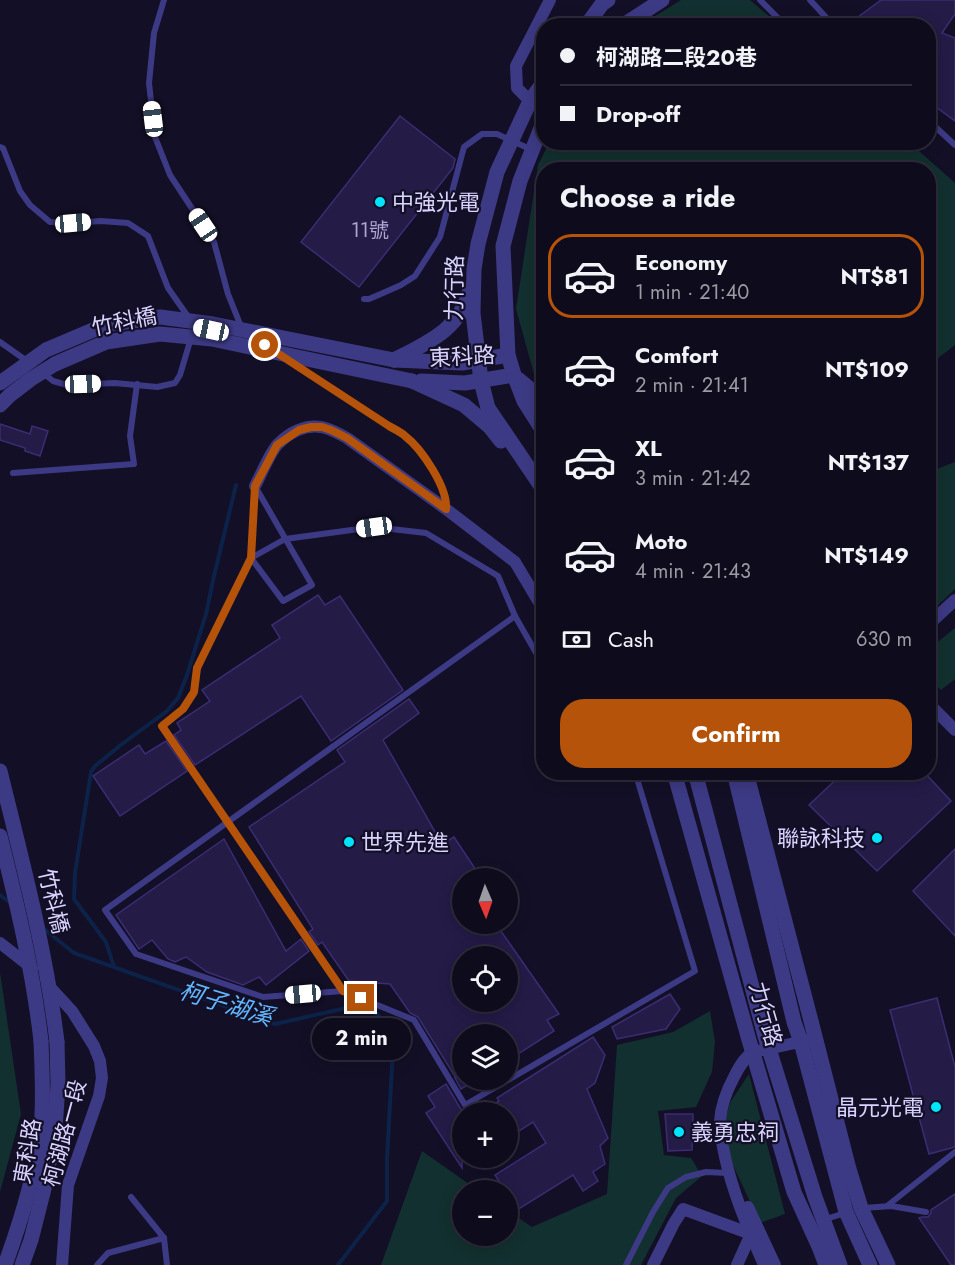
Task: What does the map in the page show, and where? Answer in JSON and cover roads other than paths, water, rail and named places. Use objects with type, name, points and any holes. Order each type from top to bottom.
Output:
[{"type":"street","points":[[541,18],[550,0]]},
{"type":"street","points":[[592,18],[608,0]]},
{"type":"street","points":[[634,18],[662,0]]},
{"type":"street","points":[[536,27],[516,66],[517,88],[536,105]]},
{"type":"street","name":"力行路","points":[[536,105],[512,141],[497,172],[478,243],[474,268],[473,313],[481,381],[488,408],[536,479]]},
{"type":"street","points":[[536,140],[520,181],[503,246],[508,355],[524,401],[536,420]]},
{"type":"street","points":[[394,360],[430,341],[450,327],[469,294],[474,268]]},
{"type":"street","name":"竹科橋","points":[[0,383],[46,350],[105,325],[160,317],[213,324],[394,360]]},
{"type":"street","name":"竹科橋","points":[[0,405],[31,379],[55,364],[106,342],[160,334],[212,339],[412,381]]},
{"type":"street","name":"東科路","points":[[394,360],[462,363],[508,355]]},
{"type":"street","points":[[514,375],[536,398]]},
{"type":"street","name":"東科路","points":[[412,381],[465,383],[514,375]]},
{"type":"street","points":[[412,381],[464,405],[490,428],[536,481]]},
{"type":"street","points":[[255,486],[277,445],[299,430],[311,427],[331,430],[347,438],[446,509],[515,562],[536,597]]},
{"type":"street","points":[[936,618],[955,600]]},
{"type":"street","points":[[936,711],[955,730]]},
{"type":"street","name":"竹科橋","points":[[0,771],[46,969],[49,1041]]},
{"type":"street","name":"力行路","points":[[676,780],[742,1017],[794,1192],[816,1222],[840,1265]]},
{"type":"street","name":"力行路","points":[[697,780],[826,1265]]},
{"type":"street","name":"力行路","points":[[736,780],[794,1022],[808,1040],[870,1265]]},
{"type":"street","name":"力行路","points":[[748,780],[812,1021],[808,1040]]},
{"type":"street","name":"竹科橋","points":[[0,836],[21,919],[33,984],[49,1041]]},
{"type":"street","name":"柯湖路一段","points":[[0,943],[33,970],[72,1011],[94,1046],[100,1061],[102,1078],[99,1096],[68,1185],[62,1265]]},
{"type":"street","points":[[764,1265],[729,1173],[720,1122],[723,1103],[730,1083],[748,1055],[808,1040]]},
{"type":"street","name":"東科路","points":[[5,1265],[19,1227],[41,1129],[43,1081],[49,1041]]},
{"type":"street","name":"東科路","points":[[22,1265],[31,1240],[56,1131],[58,1084],[49,1041]]},
{"type":"street","points":[[729,1173],[737,1181],[775,1265]]},
{"type":"street","points":[[653,1265],[683,1209],[751,1234]]},
{"type":"street","name":"力行路","points":[[854,1210],[888,1265]]},
{"type":"street","points":[[737,1265],[751,1234]]},
{"type":"lane","points":[[164,0],[154,33],[149,83],[155,137],[170,175],[214,242],[228,294],[240,320],[245,338]]},
{"type":"lane","points":[[760,0],[778,18]]},
{"type":"lane","points":[[810,0],[827,18]]},
{"type":"lane","points":[[936,127],[955,145]]},
{"type":"lane","points":[[364,299],[401,285],[415,276],[440,237],[465,147],[482,134],[497,134],[532,150]]},
{"type":"lane","points":[[0,147],[3,148],[20,191],[30,205],[50,222],[128,223],[148,236],[168,288],[194,326],[265,345],[404,435],[419,449],[440,482],[447,501],[446,509]]},
{"type":"lane","points":[[39,370],[53,381],[67,385],[115,383],[157,387],[176,383],[194,326]]},
{"type":"lane","points":[[0,342],[32,364]]},
{"type":"lane","points":[[13,474],[134,464],[130,436],[137,384]]},
{"type":"lane","points":[[251,558],[283,601],[312,585],[255,486]]},
{"type":"lane","points":[[255,486],[251,558],[197,668],[194,692],[183,709],[162,726],[343,991]]},
{"type":"lane","points":[[251,558],[285,538],[374,527],[426,533],[498,576],[515,616],[536,653]]},
{"type":"lane","points":[[515,616],[105,910],[136,954],[263,997],[343,991],[414,1020],[465,1105],[694,971],[637,780]]},
{"type":"lane","points":[[887,1207],[955,1152]]},
{"type":"lane","points":[[626,1265],[668,1188],[686,1177],[706,1172],[729,1173]]},
{"type":"lane","points":[[131,1197],[164,1238],[167,1265]]},
{"type":"lane","points":[[816,1222],[854,1210],[887,1207],[926,1212]]},
{"type":"lane","points":[[97,1265],[108,1253],[164,1238]]},
{"type":"waterway","points":[[114,967],[106,942],[74,899],[75,873],[91,772],[122,744],[167,711],[178,698],[206,614],[236,485]]},
{"type":"waterway","name":"柯子湖溪","points":[[0,895],[11,903]]},
{"type":"waterway","name":"柯子湖溪","points":[[43,928],[74,953],[275,1024],[364,1004],[394,1028],[387,1201],[338,1265]]},
{"type":"place","name":"中強光電","points":[[380,202]]},
{"type":"place","name":"聯詠科技","points":[[877,838]]},
{"type":"place","name":"世界先進","points":[[349,842]]},
{"type":"place","name":"晶元光電","points":[[936,1107]]},
{"type":"place","name":"義勇忠祠","points":[[679,1132]]}]
